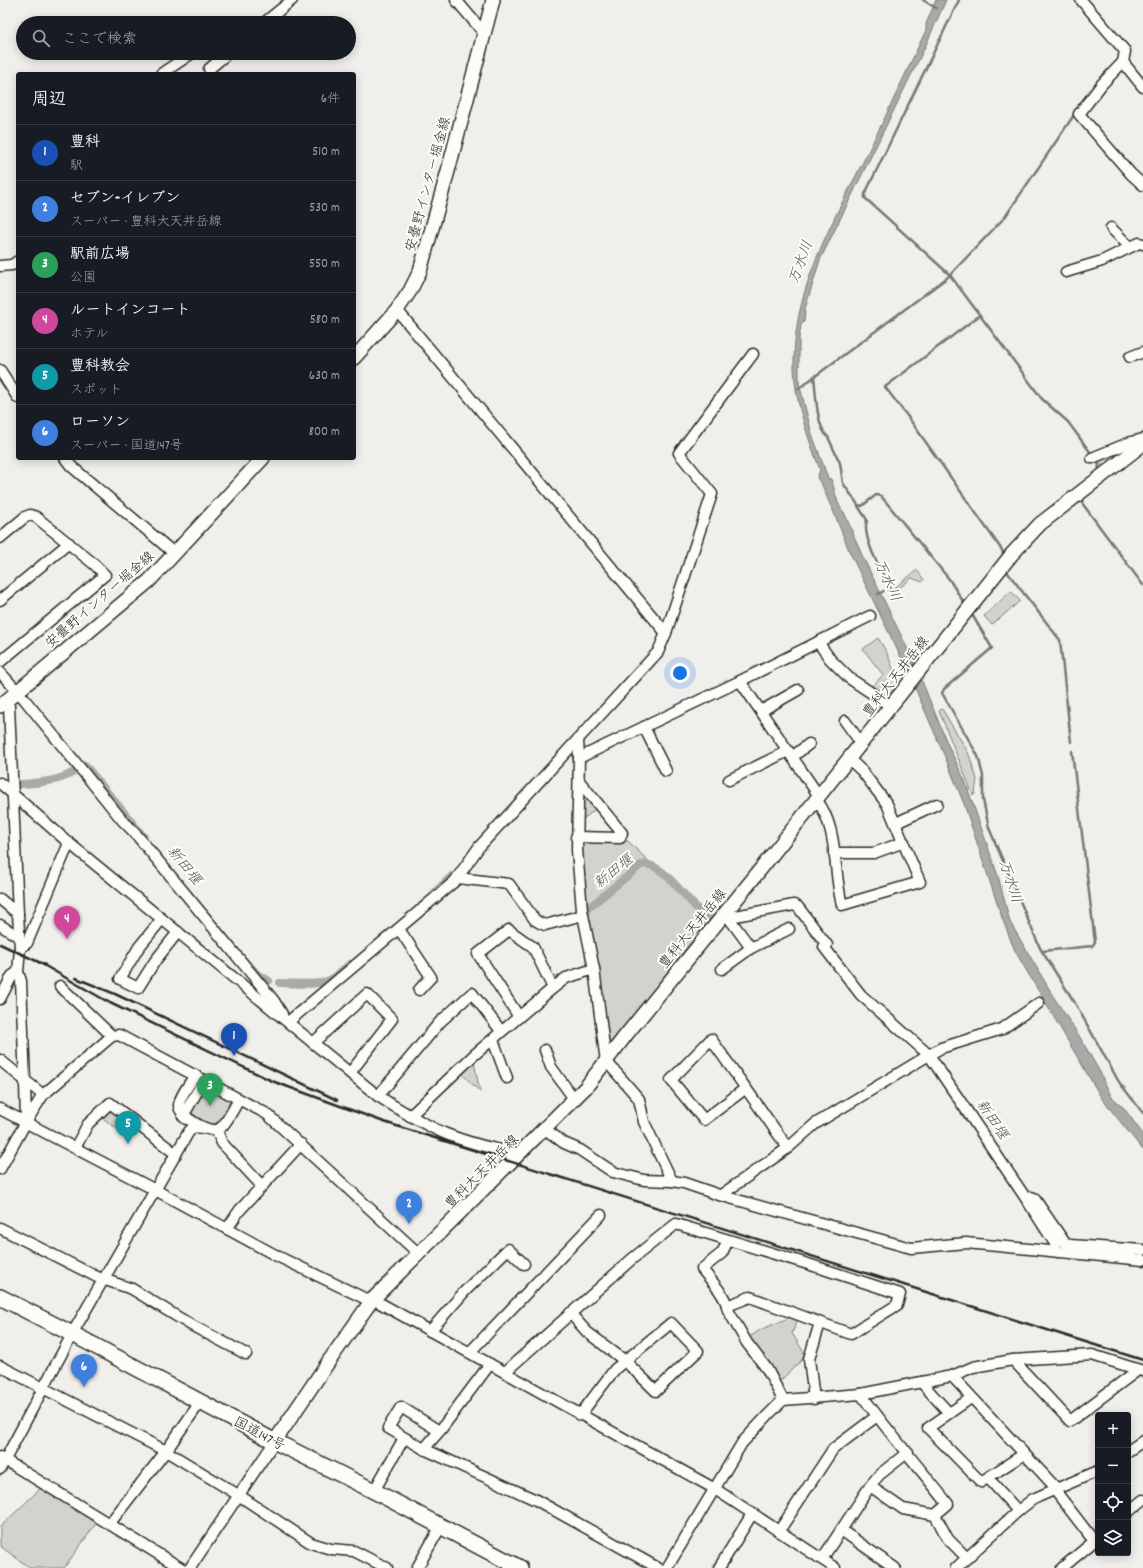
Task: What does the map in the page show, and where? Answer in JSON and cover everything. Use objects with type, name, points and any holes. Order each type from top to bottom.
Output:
[{"type":"highway","name":"国道147号","points":[[0,1297],[520,1568]]},
{"type":"main road","name":"安曇野インター堀金線","points":[[356,356],[397,310],[410,291],[420,271],[493,0]]},
{"type":"main road","name":"豊科大天井岳線","points":[[275,1441],[372,1300],[575,1100],[596,1076],[626,1035],[728,915],[861,743],[1025,538],[1040,524],[1143,444]]},
{"type":"main road","name":"安曇野インター堀金線","points":[[2,704],[149,581],[175,554],[258,460]]},
{"type":"street","points":[[273,16],[292,0]]},
{"type":"street","points":[[456,0],[484,34]]},
{"type":"street","points":[[1081,0],[1125,51],[1123,62],[1102,84],[1079,114],[1131,174],[1143,184]]},
{"type":"street","points":[[164,72],[182,60]]},
{"type":"street","points":[[209,70],[220,60]]},
{"type":"street","points":[[1123,62],[1143,87]]},
{"type":"street","points":[[1111,228],[1130,247]]},
{"type":"street","points":[[1066,272],[1102,261],[1138,242],[1143,244]]},
{"type":"street","points":[[0,266],[12,265],[16,262]]},
{"type":"street","points":[[397,310],[666,633]]},
{"type":"street","points":[[1130,357],[1143,352]]},
{"type":"street","points":[[288,1022],[458,878],[461,871],[479,847],[658,652],[666,633],[712,494],[679,453],[753,354]]},
{"type":"street","points":[[0,370],[16,395]]},
{"type":"street","points":[[1092,458],[1131,442],[1143,439]]},
{"type":"street","points":[[71,460],[175,554]]},
{"type":"street","points":[[0,538],[30,514],[69,543],[94,564],[105,576],[0,662]]},
{"type":"street","points":[[0,600],[69,543]]},
{"type":"street","points":[[580,758],[740,681],[870,616]]},
{"type":"street","points":[[818,642],[830,659],[849,678],[891,706]]},
{"type":"street","points":[[0,672],[25,700],[123,821],[135,833],[274,1001],[288,1022]]},
{"type":"street","points":[[740,681],[790,754],[823,808],[832,839],[838,892],[842,905],[920,882],[887,804],[862,771],[849,759]]},
{"type":"street","points":[[761,710],[798,690]]},
{"type":"street","points":[[2,704],[9,706],[20,948],[18,972],[21,981],[26,1082],[26,1122]]},
{"type":"street","points":[[845,721],[861,743]]},
{"type":"street","points":[[644,727],[666,772]]},
{"type":"street","points":[[578,740],[580,758],[576,837],[583,915],[594,969],[606,1061],[639,1099],[644,1122],[672,1181]]},
{"type":"street","points":[[729,780],[790,754],[809,744]]},
{"type":"street","points":[[576,837],[620,838],[622,833],[579,781]]},
{"type":"street","points":[[0,783],[69,843],[378,1096],[410,1116],[439,1131],[481,1145],[520,1154]]},
{"type":"street","points":[[896,823],[936,804]]},
{"type":"street","points":[[834,853],[874,853],[904,842]]},
{"type":"street","points":[[20,948],[27,943],[69,843]]},
{"type":"street","points":[[458,878],[509,884],[534,920],[545,925],[583,915]]},
{"type":"street","points":[[0,899],[18,914]]},
{"type":"street","points":[[751,948],[728,915],[794,905],[798,907],[827,945],[824,947],[861,995],[929,1055],[1027,1200],[1057,1240],[1058,1252]]},
{"type":"street","points":[[162,919],[139,947],[120,979],[138,988],[154,961],[178,932]]},
{"type":"street","points":[[0,925],[19,937]]},
{"type":"street","points":[[399,929],[431,977],[419,990]]},
{"type":"street","points":[[519,1017],[478,954],[509,930],[533,947],[553,988]]},
{"type":"street","points":[[722,969],[751,948],[790,930]]},
{"type":"street","points":[[410,1116],[474,1055],[553,988],[566,978],[594,969]]},
{"type":"street","points":[[0,999],[12,976],[18,972]]},
{"type":"street","points":[[60,986],[112,1036]]},
{"type":"street","points":[[378,1096],[440,1022],[472,993],[501,1031]]},
{"type":"street","points":[[312,1043],[367,994],[392,1019],[350,1074]]},
{"type":"street","points":[[721,1195],[788,1148],[816,1124],[929,1055],[941,1048],[1002,1029],[1039,1003]]},
{"type":"street","points":[[0,1169],[43,1095],[112,1036],[119,1035],[267,1114],[419,1254]]},
{"type":"street","points":[[746,1088],[704,1120],[671,1080],[711,1039],[746,1088],[788,1148]]},
{"type":"street","points":[[493,1040],[507,1078]]},
{"type":"street","points":[[545,1050],[551,1067],[575,1100]]},
{"type":"street","points":[[0,1060],[43,1095]]},
{"type":"street","points":[[188,1133],[189,1123],[179,1109],[179,1103],[200,1077]]},
{"type":"street","points":[[183,1116],[203,1128],[210,1131],[217,1131],[222,1127],[239,1098]]},
{"type":"street","points":[[75,1148],[88,1124],[110,1103],[176,1154]]},
{"type":"street","points":[[0,1109],[277,1256],[378,1302],[430,1330],[715,1489],[835,1568]]},
{"type":"street","points":[[0,1469],[3,1458],[44,1388],[72,1334],[188,1133],[194,1127],[203,1128]]},
{"type":"street","points":[[545,1129],[564,1143],[580,1150],[613,1172],[644,1180],[684,1183],[721,1195],[911,1248],[966,1243],[1143,1260]]},
{"type":"street","points":[[217,1131],[222,1143],[262,1186]]},
{"type":"street","points":[[227,1229],[239,1211],[301,1144]]},
{"type":"street","points":[[470,1352],[602,1215]]},
{"type":"street","points":[[505,1372],[632,1259],[676,1224],[900,1294],[897,1305],[851,1334],[750,1297],[727,1306]]},
{"type":"street","points":[[0,1228],[103,1280],[132,1289],[191,1325],[246,1354]]},
{"type":"street","points":[[728,1240],[722,1253],[702,1269],[727,1306],[747,1343],[767,1370],[783,1400]]},
{"type":"street","points":[[1057,1240],[1070,1245],[1143,1250]]},
{"type":"street","points":[[430,1330],[465,1291],[508,1250],[524,1264]]},
{"type":"street","points":[[570,1313],[587,1332],[626,1361],[656,1391],[698,1351],[671,1323],[626,1361],[615,1369],[580,1414]]},
{"type":"street","points":[[814,1399],[809,1359],[820,1323]]},
{"type":"street","points":[[667,1568],[742,1443],[783,1400],[814,1399],[861,1394],[952,1376],[973,1367],[1013,1360],[1092,1355],[1141,1371]]},
{"type":"street","points":[[1013,1360],[1070,1421],[1141,1371]]},
{"type":"street","points":[[424,1449],[490,1364]]},
{"type":"street","points":[[0,1366],[166,1451],[240,1496],[310,1543],[331,1549],[354,1551],[387,1568]]},
{"type":"street","points":[[952,1376],[1057,1489],[1057,1494],[1095,1538]]},
{"type":"street","points":[[921,1382],[949,1413]]},
{"type":"street","points":[[861,1394],[948,1504],[935,1515]]},
{"type":"street","points":[[972,1398],[928,1428],[981,1482],[1024,1454]]},
{"type":"street","points":[[110,1523],[166,1451],[201,1401]]},
{"type":"street","points":[[438,1431],[401,1407],[388,1428],[424,1449],[536,1500],[658,1568]]},
{"type":"street","points":[[779,1531],[833,1449],[877,1416]]},
{"type":"street","points":[[374,1491],[404,1438]]},
{"type":"street","points":[[190,1568],[240,1496],[275,1441]]},
{"type":"street","points":[[1131,1449],[1143,1441]]},
{"type":"street","points":[[822,1560],[870,1486],[879,1475],[908,1452]]},
{"type":"street","points":[[3,1458],[181,1568]]},
{"type":"street","points":[[956,1568],[1033,1499],[1095,1472]]},
{"type":"street","points":[[988,1478],[1018,1511]]},
{"type":"street","points":[[870,1486],[902,1509],[935,1515]]},
{"type":"street","points":[[1131,1510],[1143,1500]]},
{"type":"street","points":[[719,1568],[752,1514]]},
{"type":"street","points":[[935,1515],[948,1539],[967,1558]]},
{"type":"street","points":[[417,1568],[441,1526]]},
{"type":"street","points":[[841,1530],[895,1568]]},
{"type":"street","points":[[1062,1568],[1095,1540]]},
{"type":"shaded area","points":[[936,0],[946,0],[924,49],[820,260],[805,309],[804,322],[801,325],[799,339],[799,383],[812,434],[828,478],[831,479],[836,497],[862,555],[915,664],[948,745],[965,781],[998,876],[1010,922],[1055,999],[1078,1034],[1100,1072],[1111,1096],[1123,1107],[1143,1134],[1143,1150],[1102,1099],[1015,951],[1002,918],[964,804],[945,757],[908,672],[850,553],[822,485],[817,478],[820,470],[810,443],[798,402],[794,373],[796,331],[809,277],[831,225],[926,30],[926,24]]},
{"type":"shaded area","points":[[1137,442],[1103,468],[1096,458]]},
{"type":"shaded area","points":[[917,570],[924,580],[922,582],[912,578],[898,589],[901,597],[900,599],[898,596],[896,598],[892,590]]},
{"type":"shaded area","points":[[1011,591],[1020,601],[992,625],[984,616]]},
{"type":"shaded area","points":[[878,638],[886,651],[899,683],[887,698],[872,686],[883,675],[863,649]]},
{"type":"shaded area","points":[[942,709],[968,752],[977,779],[975,794],[973,795],[939,711]]},
{"type":"shaded area","points":[[584,793],[597,808],[582,820],[582,795]]},
{"type":"shaded area","points":[[579,841],[628,841],[708,921],[606,1050],[586,912]]},
{"type":"shaded area","points":[[474,1062],[480,1092],[461,1073]]},
{"type":"shaded area","points":[[205,1086],[229,1100],[225,1113],[216,1123],[209,1124],[190,1112]]},
{"type":"shaded area","points":[[111,1107],[127,1119],[119,1130],[101,1117]]},
{"type":"shaded area","points":[[793,1316],[798,1319],[792,1333],[806,1356],[778,1383],[765,1359],[748,1338],[760,1330]]},
{"type":"shaded area","points":[[42,1487],[98,1521],[64,1568],[30,1568],[0,1546],[0,1527]]},
{"type":"waterway","points":[[923,0],[936,8]]},
{"type":"waterway","points":[[959,0],[865,194],[865,198],[950,275],[1042,399],[1068,422],[1093,456]]},
{"type":"waterway","points":[[798,389],[948,277],[1005,217],[1076,112]]},
{"type":"waterway","points":[[980,315],[885,387],[1002,550],[1004,557]]},
{"type":"waterway","points":[[814,376],[816,400],[821,426],[828,437],[840,463],[843,483],[858,505],[862,506],[876,495],[881,496],[949,579],[966,606]]},
{"type":"waterway","points":[[1095,460],[1099,465],[1098,474]]},
{"type":"waterway","points":[[1083,496],[1082,503],[1143,585]]},
{"type":"waterway","name":"万水川","points":[[858,506],[867,520],[867,536],[873,554],[890,588],[878,594]]},
{"type":"waterway","points":[[1006,568],[1008,573],[1060,640],[1071,742]]},
{"type":"waterway","name":"万水川","points":[[971,613],[992,648],[944,689],[942,693],[978,756],[983,776],[983,800],[989,828],[1040,948],[1075,1003],[1119,1082],[1143,1113]]},
{"type":"waterway","points":[[1043,951],[1092,946],[1095,942],[1072,751]]},
{"type":"waterway","name":"新田堰","points":[[83,767],[85,765],[144,837]]},
{"type":"waterway","name":"新田堰","points":[[15,785],[64,777],[78,769]]},
{"type":"waterway","name":"新田堰","points":[[587,909],[641,865],[650,865],[659,869],[677,886],[694,906],[710,918]]},
{"type":"waterway","name":"新田堰","points":[[435,892],[452,876]]},
{"type":"waterway","name":"新田堰","points":[[280,983],[321,983],[333,978],[350,964]]},
{"type":"waterway","name":"新田堰","points":[[252,968],[256,973],[269,981]]},
{"type":"railway","points":[[0,944],[45,965]]},
{"type":"railway","points":[[40,963],[110,1003],[272,1081],[384,1122],[1143,1360]]},
{"type":"railway","points":[[76,978],[115,994],[337,1100]]},
{"type":"place","name":"ルートインコート","points":[[67,939]]},
{"type":"place","name":"豊科","points":[[234,1056]]},
{"type":"place","name":"駅前広場","points":[[210,1106]]},
{"type":"place","name":"豊科教会","points":[[128,1144]]},
{"type":"place","name":"セブン-イレブン","points":[[409,1224]]},
{"type":"place","name":"ローソン","points":[[84,1387]]}]
